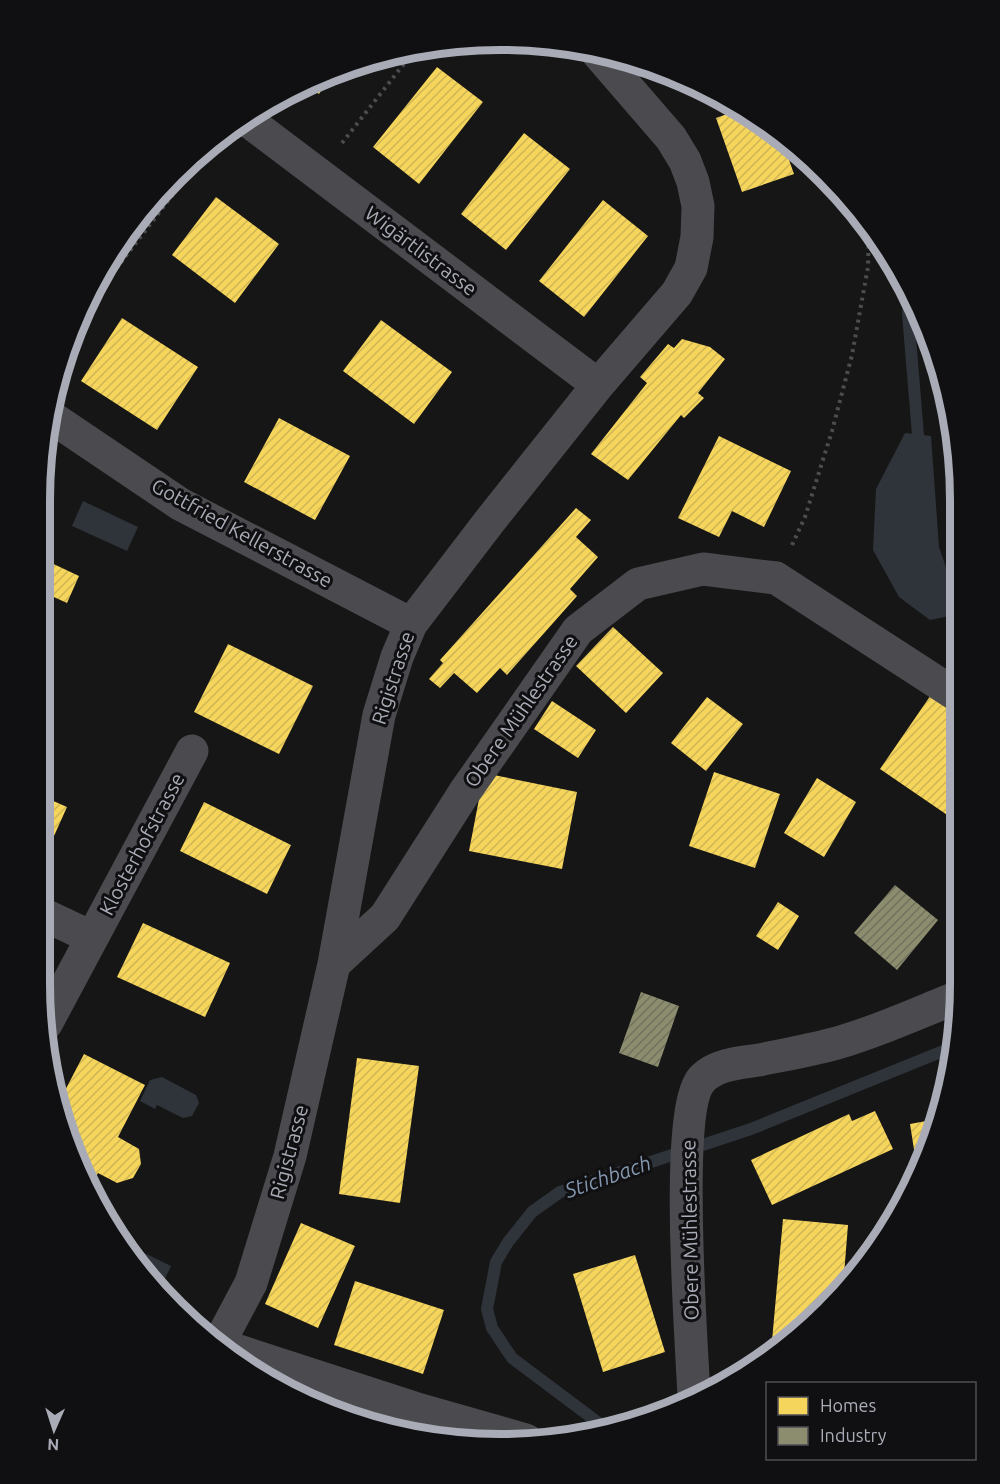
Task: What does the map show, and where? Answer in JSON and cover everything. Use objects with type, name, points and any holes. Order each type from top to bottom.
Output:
[{"type":"street","name":"Rigistrasse","points":[[222,1338],[251,1283],[290,1156],[334,964],[378,715],[397,657],[411,624],[598,385],[677,292],[690,268],[697,237],[698,206],[693,182],[685,161],[671,138],[606,62]]},
{"type":"street","name":"Wigärtlistrasse","points":[[252,124],[598,385]]},
{"type":"street","name":"Gottfried Kellerstrasse","points":[[56,421],[180,504],[411,624]]},
{"type":"street","name":"Obere Mühlestrasse","points":[[334,964],[385,917],[464,793],[578,630],[638,584],[703,569],[776,578],[950,691]]},
{"type":"street","name":"Klosterhofstrasse","points":[[50,1016],[192,751]]},
{"type":"street","name":"Klosterhofstrasse","points":[[50,918],[91,937]]},
{"type":"street","name":"Obere Mühlestrasse","points":[[694,1390],[686,1176],[688,1131],[693,1094],[702,1079],[720,1067],[848,1040],[950,1000]]},
{"type":"street","points":[[243,1354],[505,1434]]},
{"type":"path","points":[[359,121],[408,59]]},
{"type":"path","points":[[107,281],[188,174]]},
{"type":"path","points":[[776,578],[805,518],[832,432],[852,355],[868,267],[868,241]]},
{"type":"path","points":[[945,432],[950,479]]},
{"type":"shaded area","points":[[905,433],[931,436],[939,547],[950,579],[950,616],[930,620],[899,597],[873,550],[876,489]]},
{"type":"shaded area","points":[[83,501],[138,527],[127,551],[72,526]]},
{"type":"shaded area","points":[[162,1077],[196,1095],[199,1103],[192,1116],[183,1118],[157,1105],[155,1109],[140,1101],[150,1080]]},
{"type":"shaded area","points":[[136,1249],[171,1266],[163,1283]]},
{"type":"building: Homes","points":[[437,67],[483,102],[419,184],[373,147]]},
{"type":"building: Homes","points":[[325,86],[319,94],[314,90]]},
{"type":"building: Homes","points":[[730,113],[750,125],[787,153],[794,174],[742,192],[716,118]]},
{"type":"building: Homes","points":[[524,133],[570,169],[506,250],[461,214]]},
{"type":"building: Homes","points":[[216,197],[279,244],[235,303],[172,255]]},
{"type":"building: Homes","points":[[603,200],[648,236],[584,317],[539,281]]},
{"type":"building: Homes","points":[[122,318],[198,367],[157,430],[81,381]]},
{"type":"building: Homes","points":[[381,320],[452,372],[414,424],[343,371]]},
{"type":"building: Homes","points":[[682,339],[710,347],[725,359],[698,393],[704,398],[684,418],[681,415],[628,480],[591,454],[647,383],[640,377],[668,344],[674,348]]},
{"type":"building: Homes","points":[[279,418],[350,456],[315,520],[244,482]]},
{"type":"building: Homes","points":[[719,436],[791,471],[764,527],[732,511],[719,537],[678,518]]},
{"type":"building: Homes","points":[[576,508],[591,520],[576,537],[598,557],[570,589],[577,596],[507,675],[500,668],[477,693],[454,673],[440,688],[429,679],[443,663],[440,660]]},
{"type":"building: Homes","points":[[50,562],[79,576],[67,603],[50,595]]},
{"type":"building: Homes","points":[[613,627],[663,673],[626,713],[576,666]]},
{"type":"building: Homes","points":[[228,644],[313,686],[279,754],[194,712]]},
{"type":"building: Homes","points":[[933,692],[950,704],[950,817],[880,769]]},
{"type":"building: Homes","points":[[707,697],[743,724],[706,771],[671,743]]},
{"type":"building: Homes","points":[[552,701],[596,730],[578,758],[534,729]]},
{"type":"building: Homes","points":[[714,772],[780,794],[755,868],[689,846]]},
{"type":"building: Homes","points":[[484,773],[577,792],[562,869],[469,851]]},
{"type":"building: Homes","points":[[817,778],[856,802],[824,857],[784,833]]},
{"type":"building: Homes","points":[[50,800],[67,807],[50,845]]},
{"type":"building: Homes","points":[[204,802],[291,845],[267,894],[180,851]]},
{"type":"building: Homes","points":[[778,902],[799,916],[778,950],[756,936]]},
{"type":"building: Homes","points":[[143,923],[230,963],[205,1017],[117,977]]},
{"type":"building: Homes","points":[[84,1054],[145,1085],[118,1137],[139,1149],[141,1164],[133,1178],[117,1183],[98,1173],[94,1179],[73,1129],[63,1094]]},
{"type":"building: Homes","points":[[357,1058],[419,1066],[400,1203],[339,1194]]},
{"type":"building: Homes","points":[[875,1111],[893,1149],[772,1205],[751,1160],[849,1114],[852,1121]]},
{"type":"building: Homes","points":[[929,1120],[915,1156],[910,1124]]},
{"type":"building: Homes","points":[[783,1219],[848,1225],[844,1275],[819,1303],[772,1343]]},
{"type":"building: Homes","points":[[301,1223],[355,1246],[318,1328],[265,1304]]},
{"type":"building: Homes","points":[[635,1255],[665,1352],[603,1372],[573,1274]]},
{"type":"building: Homes","points":[[355,1281],[444,1310],[423,1374],[334,1345]]},
{"type":"building: Industry","points":[[895,885],[938,920],[897,970],[854,933]]},
{"type":"building: Industry","points":[[641,992],[679,1006],[658,1067],[619,1053]]},
{"type":"waterway","points":[[908,311],[918,435]]},
{"type":"waterway","name":"Stichbach","points":[[599,1423],[512,1358],[492,1328],[487,1309],[496,1262],[508,1242],[532,1212],[560,1192],[751,1129],[946,1050]]}]
